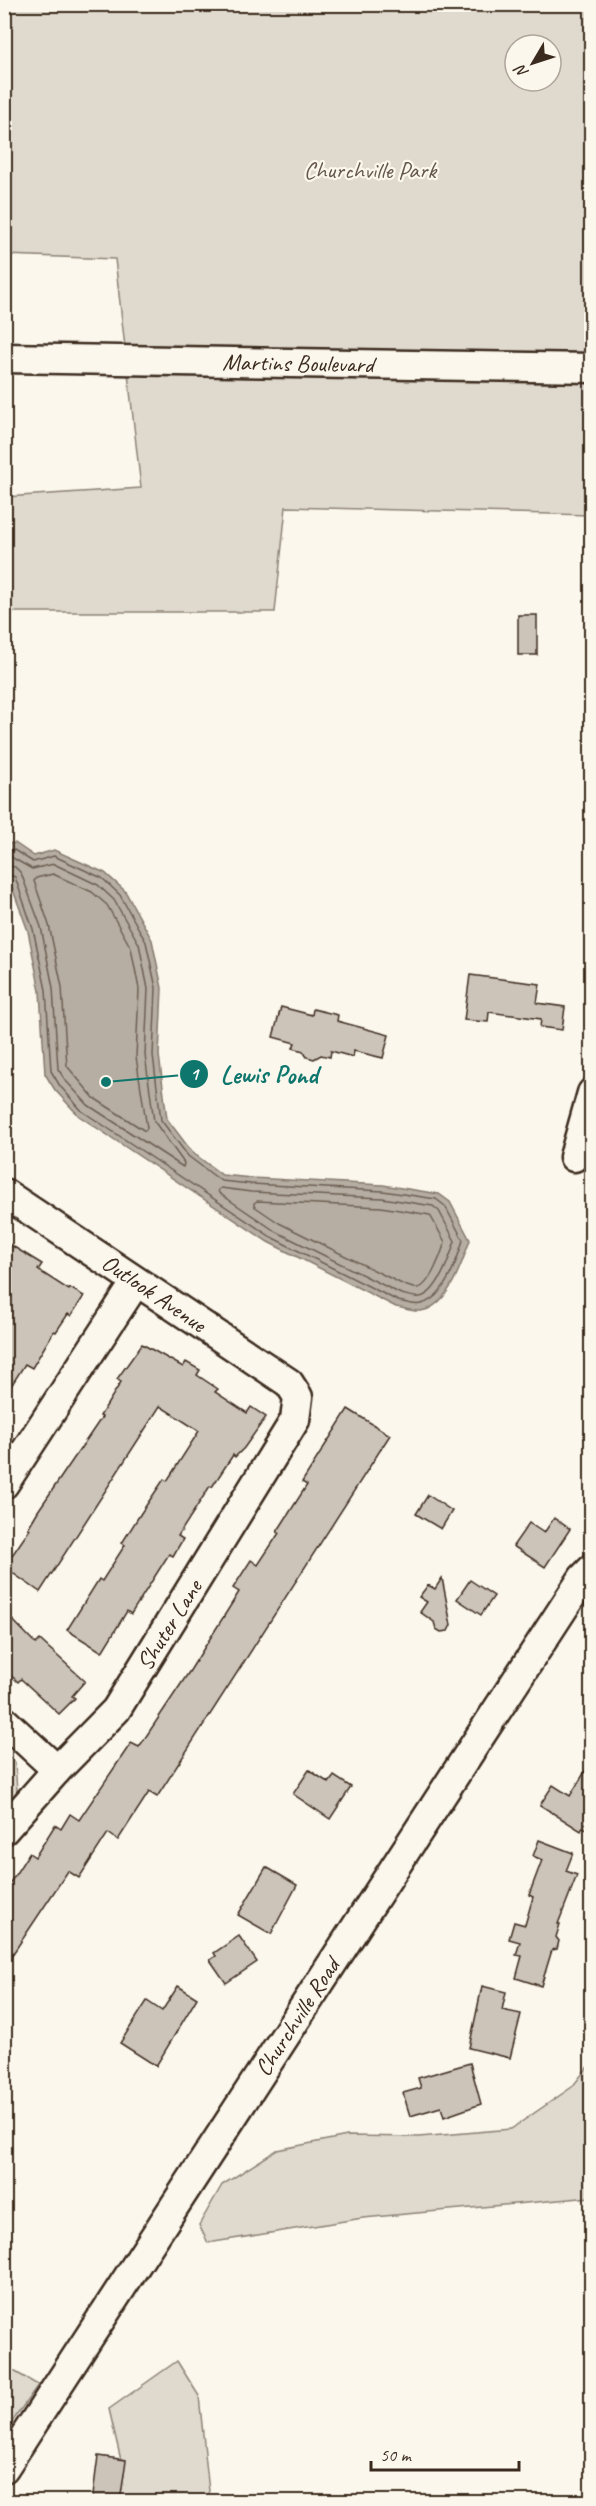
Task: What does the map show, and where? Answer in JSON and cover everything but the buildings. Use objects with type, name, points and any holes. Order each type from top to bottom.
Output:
[{"type":"street","name":"Martins Boulevard","points":[[4,358],[591,368]]},
{"type":"street","points":[[574,1157],[590,1096]]},
{"type":"street","name":"Outlook Avenue","points":[[4,1193],[289,1383],[298,1397]]},
{"type":"street","points":[[4,1484],[136,1282]]},
{"type":"street","name":"Shuter Lane","points":[[4,1830],[57,1770],[116,1710],[295,1420],[298,1397]]},
{"type":"street","name":"Churchville Road","points":[[4,2468],[591,1569]]},
{"type":"street","points":[[4,1720],[57,1770]]},
{"type":"green space","name":"Churchville Park","points":[[588,4],[591,6],[591,515],[286,507],[275,612],[5,612],[5,497],[141,488],[115,259],[5,255],[5,5]]},
{"type":"green space","points":[[4,1752],[15,1762],[17,1791],[5,1806]]},
{"type":"green space","points":[[591,2063],[591,2197],[363,2218],[208,2243],[199,2225],[222,2185],[277,2150],[347,2136],[419,2137],[511,2129],[572,2087]]},
{"type":"green space","points":[[177,2361],[199,2396],[210,2501],[120,2501],[124,2473],[109,2409]]},
{"type":"green space","points":[[5,2366],[38,2385],[5,2432]]},
{"type":"water","points":[[15,843],[34,856],[54,850],[105,873],[125,891],[152,940],[162,988],[159,1055],[167,1119],[192,1152],[222,1175],[383,1185],[439,1194],[450,1202],[470,1240],[452,1283],[439,1302],[420,1311],[396,1307],[268,1242],[79,1116],[55,1090],[45,1074],[40,991],[28,931],[9,879],[5,877],[5,844]]},
{"type":"place","name":"Lewis Pond","points":[[106,1082]]}]
